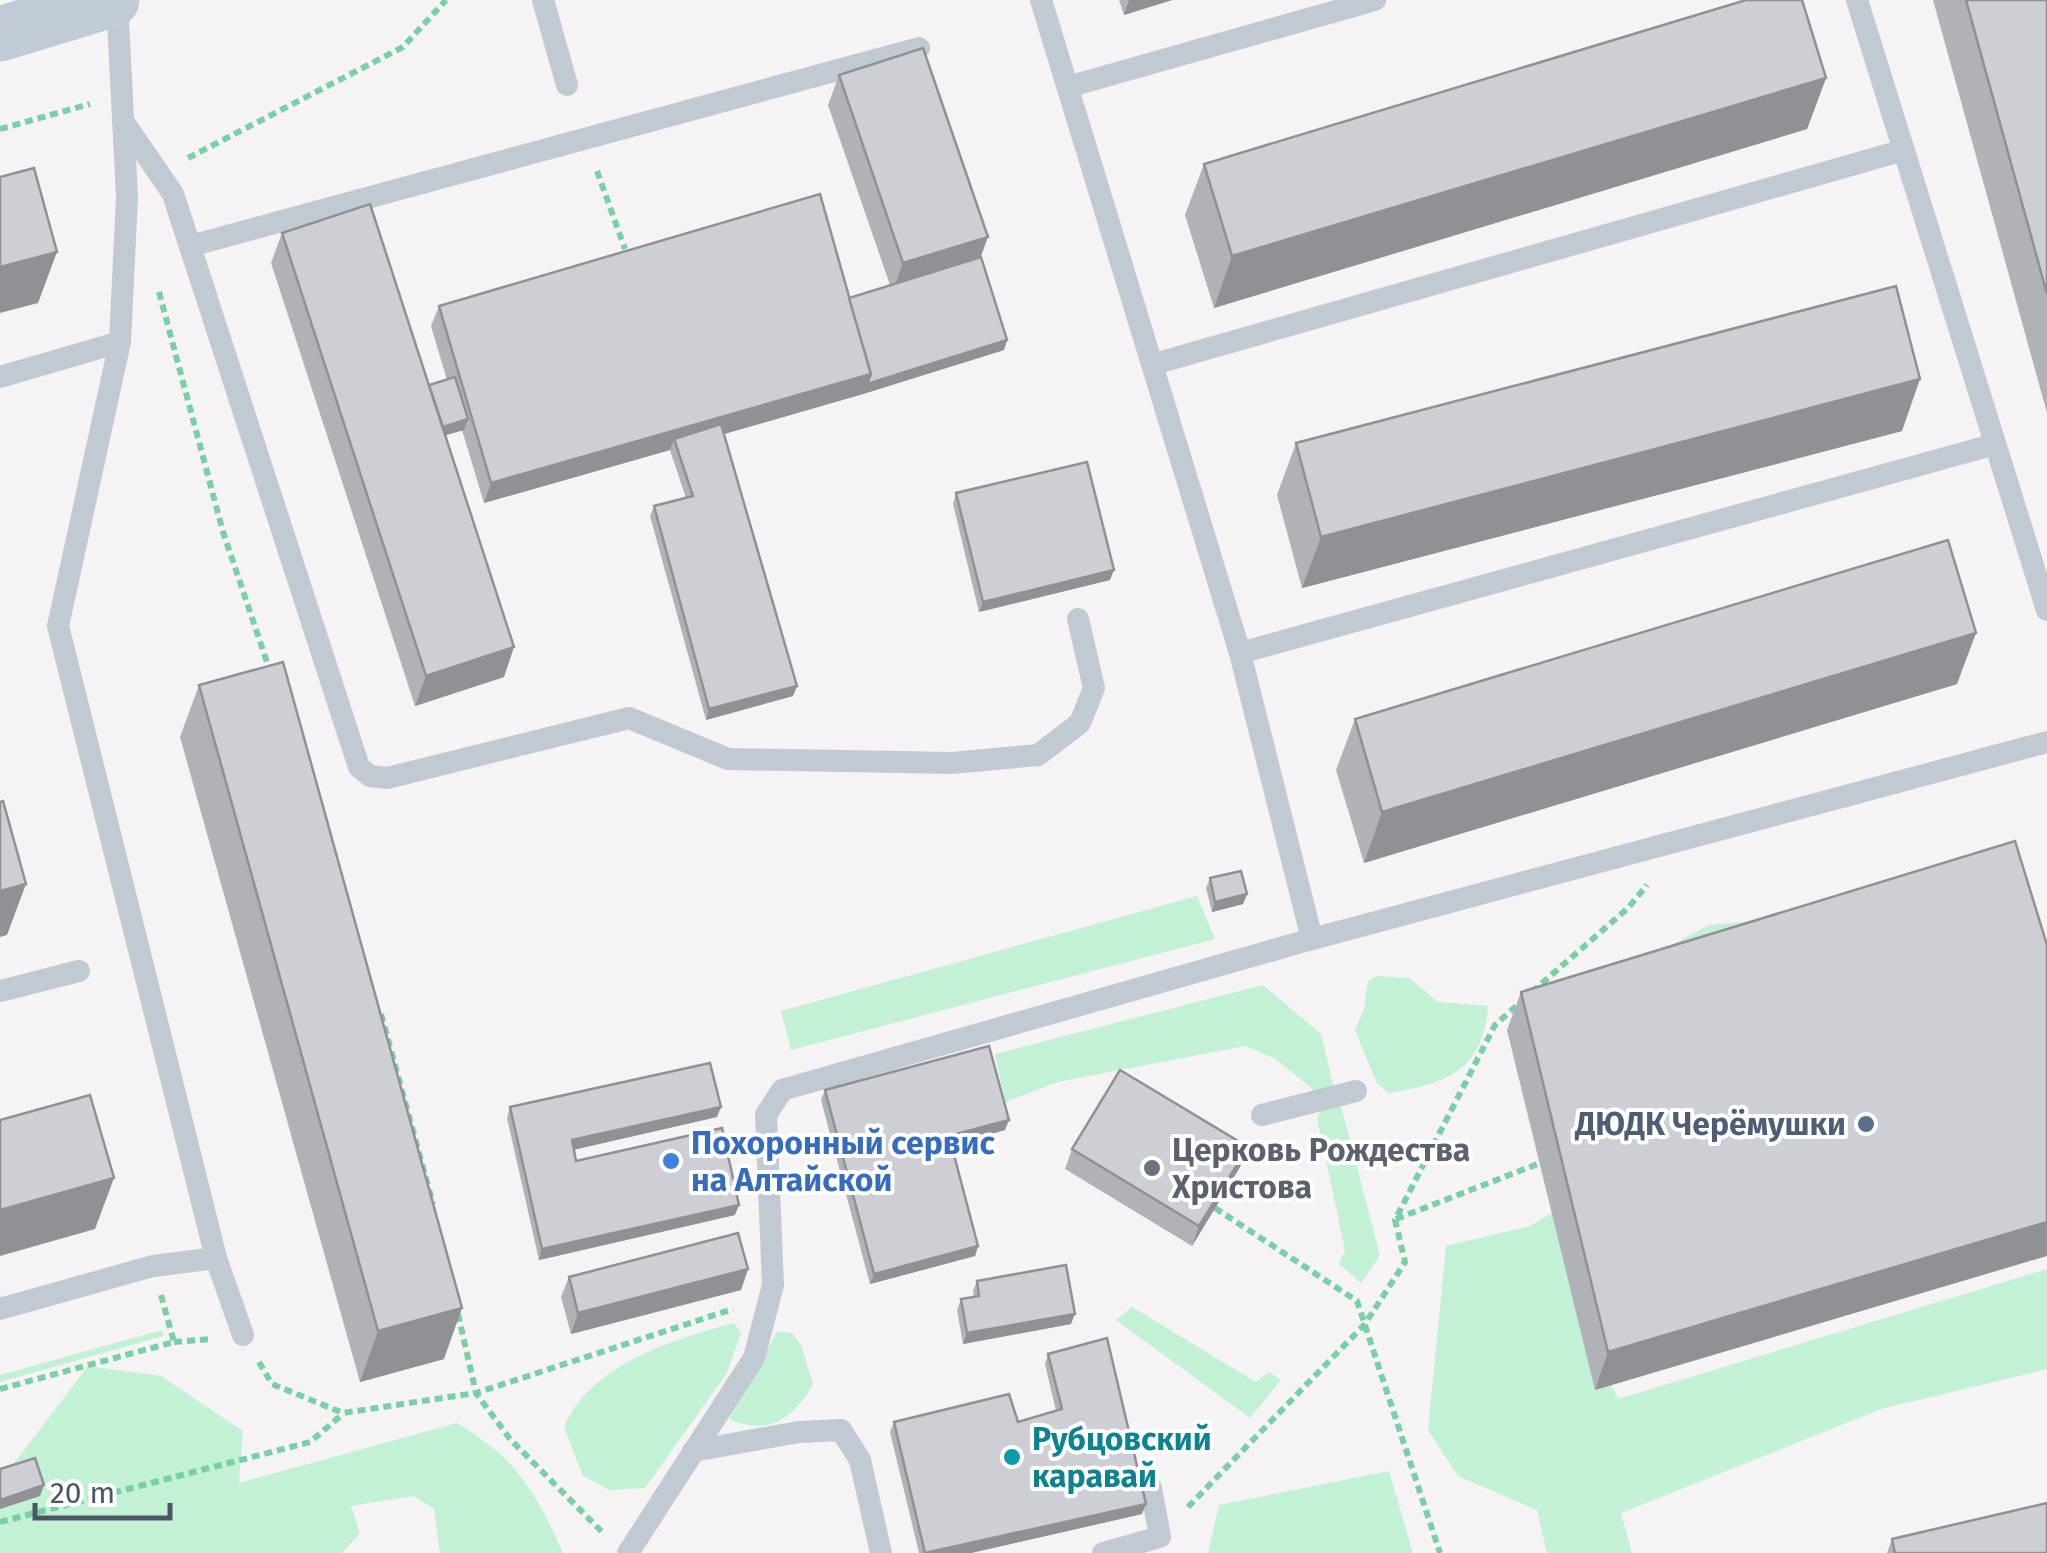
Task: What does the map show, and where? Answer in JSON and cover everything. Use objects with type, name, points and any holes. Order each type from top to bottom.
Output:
[{"type":"main road","points":[[0,34],[98,3]]},
{"type":"lane","points":[[543,0],[567,85]]},
{"type":"lane","points":[[1041,0],[1071,86],[1240,653],[1312,939]]},
{"type":"lane","points":[[1071,86],[1375,0]]},
{"type":"lane","points":[[1857,0],[1992,445],[2047,610]]},
{"type":"lane","points":[[98,3],[122,96],[127,197],[120,342],[58,626],[216,1258],[242,1336]]},
{"type":"lane","points":[[190,246],[919,48]]},
{"type":"lane","points":[[123,120],[173,194],[359,768],[370,776],[387,778],[628,718],[728,758],[952,763],[1038,755],[1080,723],[1094,688],[1078,618]]},
{"type":"lane","points":[[1154,364],[1904,150]]},
{"type":"lane","points":[[0,377],[120,342]]},
{"type":"lane","points":[[1240,653],[1992,445]]},
{"type":"lane","points":[[619,1547],[693,1452],[754,1358],[773,1285],[766,1115],[782,1090],[1312,939],[2047,742]]},
{"type":"lane","points":[[0,991],[79,971]]},
{"type":"lane","points":[[1262,1115],[1356,1091]]},
{"type":"lane","points":[[0,1309],[153,1266],[216,1258]]},
{"type":"lane","points":[[693,1452],[799,1432],[841,1430],[860,1460],[880,1553]]},
{"type":"lane","points":[[1103,1553],[1160,1536],[1151,1488]]},
{"type":"path","points":[[0,129],[122,96]]},
{"type":"path","points":[[1160,1536],[1365,1324],[1405,1262],[1395,1220],[1494,1025],[1628,908],[1682,840]]},
{"type":"path","points":[[1395,1220],[1554,1158]]},
{"type":"path","points":[[1216,1208],[1355,1298],[1440,1553]]},
{"type":"path","points":[[0,1389],[174,1342],[153,1266]]},
{"type":"path","points":[[242,1336],[272,1384],[343,1413],[476,1393],[741,1306],[773,1285]]},
{"type":"path","points":[[476,1393],[510,1439],[619,1547]]},
{"type":"path","points":[[0,1522],[310,1442],[343,1413]]},
{"type":"green space","points":[[1197,896],[1215,939],[791,1050],[781,1011]]},
{"type":"green space","points":[[1785,918],[1601,1363],[1618,1399],[2047,1269],[2047,1369],[1881,1409],[1621,1513],[1632,1553],[1547,1553],[1537,1510],[1458,1476],[1428,1430],[1446,1246],[1530,1226],[1564,1205],[1625,970],[1709,925]]},
{"type":"green space","points":[[1377,976],[1409,978],[1438,1002],[1488,1006],[1478,1046],[1458,1071],[1427,1085],[1388,1093],[1377,1083],[1355,1030],[1364,1009],[1368,981]]},
{"type":"green space","points":[[1263,985],[1321,1034],[1334,1088],[1315,1091],[1276,1059],[1245,1046],[1058,1082],[1005,1102],[995,1054]]},
{"type":"green space","points":[[1340,1102],[1380,1255],[1361,1283],[1339,1264],[1345,1250],[1317,1118],[1323,1106]]},
{"type":"green space","points":[[1132,1307],[1256,1382],[1269,1372],[1281,1380],[1250,1418],[1116,1320]]},
{"type":"green space","points":[[734,1323],[741,1333],[727,1373],[645,1488],[609,1490],[583,1476],[564,1427],[576,1405],[593,1387],[613,1371],[660,1347]]},
{"type":"green space","points":[[162,1330],[164,1336],[0,1382],[0,1375]]},
{"type":"green space","points":[[777,1332],[792,1333],[801,1345],[813,1384],[797,1407],[778,1421],[756,1426],[729,1419]]},
{"type":"green space","points":[[88,1366],[161,1376],[243,1431],[239,1483],[457,1423],[495,1450],[522,1478],[563,1553],[440,1553],[434,1509],[414,1496],[351,1506],[360,1533],[342,1553],[0,1553],[0,1482]]},
{"type":"green space","points":[[1389,1471],[1413,1553],[1208,1553],[1219,1505]]},
{"type":"building","points":[[1746,0],[1802,0],[1826,78],[1232,256],[1204,164]]},
{"type":"building","points":[[1966,0],[2047,0],[2047,294]]},
{"type":"building","points":[[923,48],[988,237],[903,263],[839,75]]},
{"type":"building","points":[[34,168],[57,252],[0,267],[0,177]]},
{"type":"building","points":[[820,194],[871,374],[491,483],[439,306]]},
{"type":"building","points":[[370,204],[514,647],[426,676],[282,233]]},
{"type":"building","points":[[981,257],[1007,340],[867,384],[871,374],[849,298]]},
{"type":"building","points":[[1896,286],[1920,379],[1321,537],[1296,443]]},
{"type":"building","points":[[455,377],[468,419],[443,427],[429,385]]},
{"type":"building","points":[[721,424],[797,686],[709,709],[654,506],[693,496],[674,439]]},
{"type":"building","points":[[1087,462],[1114,570],[983,602],[956,493]]},
{"type":"building","points":[[1948,540],[1976,633],[1382,812],[1355,719]]},
{"type":"building","points":[[283,662],[462,1308],[378,1331],[199,685]]},
{"type":"building","points":[[3,801],[26,884],[0,891],[0,802]]},
{"type":"building","points":[[2015,841],[2047,945],[2047,1222],[1608,1352],[1521,992]]},
{"type":"building","points":[[1241,871],[1247,894],[1215,902],[1210,878]]},
{"type":"building","points":[[989,1046],[1009,1120],[949,1136],[978,1246],[874,1274],[825,1090]]},
{"type":"building","name":"Похоронный сервис на Алтайской","points":[[710,1063],[721,1107],[572,1140],[576,1161],[722,1128],[739,1205],[542,1249],[510,1107]]},
{"type":"building","name":"Церковь Рождества Христова","points":[[1120,1070],[1248,1147],[1199,1226],[1072,1149]]},
{"type":"building","points":[[90,1095],[114,1178],[0,1210],[0,1120]]},
{"type":"building","points":[[738,1233],[748,1269],[578,1313],[569,1277]]},
{"type":"building","points":[[1066,1265],[1075,1314],[967,1333],[961,1299],[979,1296],[977,1281]]},
{"type":"building","name":"Рубцовский каравай","points":[[1107,1338],[1146,1504],[925,1553],[894,1422],[1009,1394],[1018,1422],[1062,1409],[1048,1354]]},
{"type":"building","points":[[35,1458],[44,1485],[0,1500],[0,1469]]},
{"type":"building","points":[[2047,1503],[2047,1553],[1895,1553],[1892,1539]]},
{"type":"place","name":"ДЮДК Черёмушки","points":[[1866,1124]]},
{"type":"place","name":"Похоронный сервис на Алтайской","points":[[671,1161]]},
{"type":"place","name":"Церковь Рождества Христова","points":[[1152,1168]]},
{"type":"place","name":"Рубцовский каравай","points":[[1012,1457]]}]
